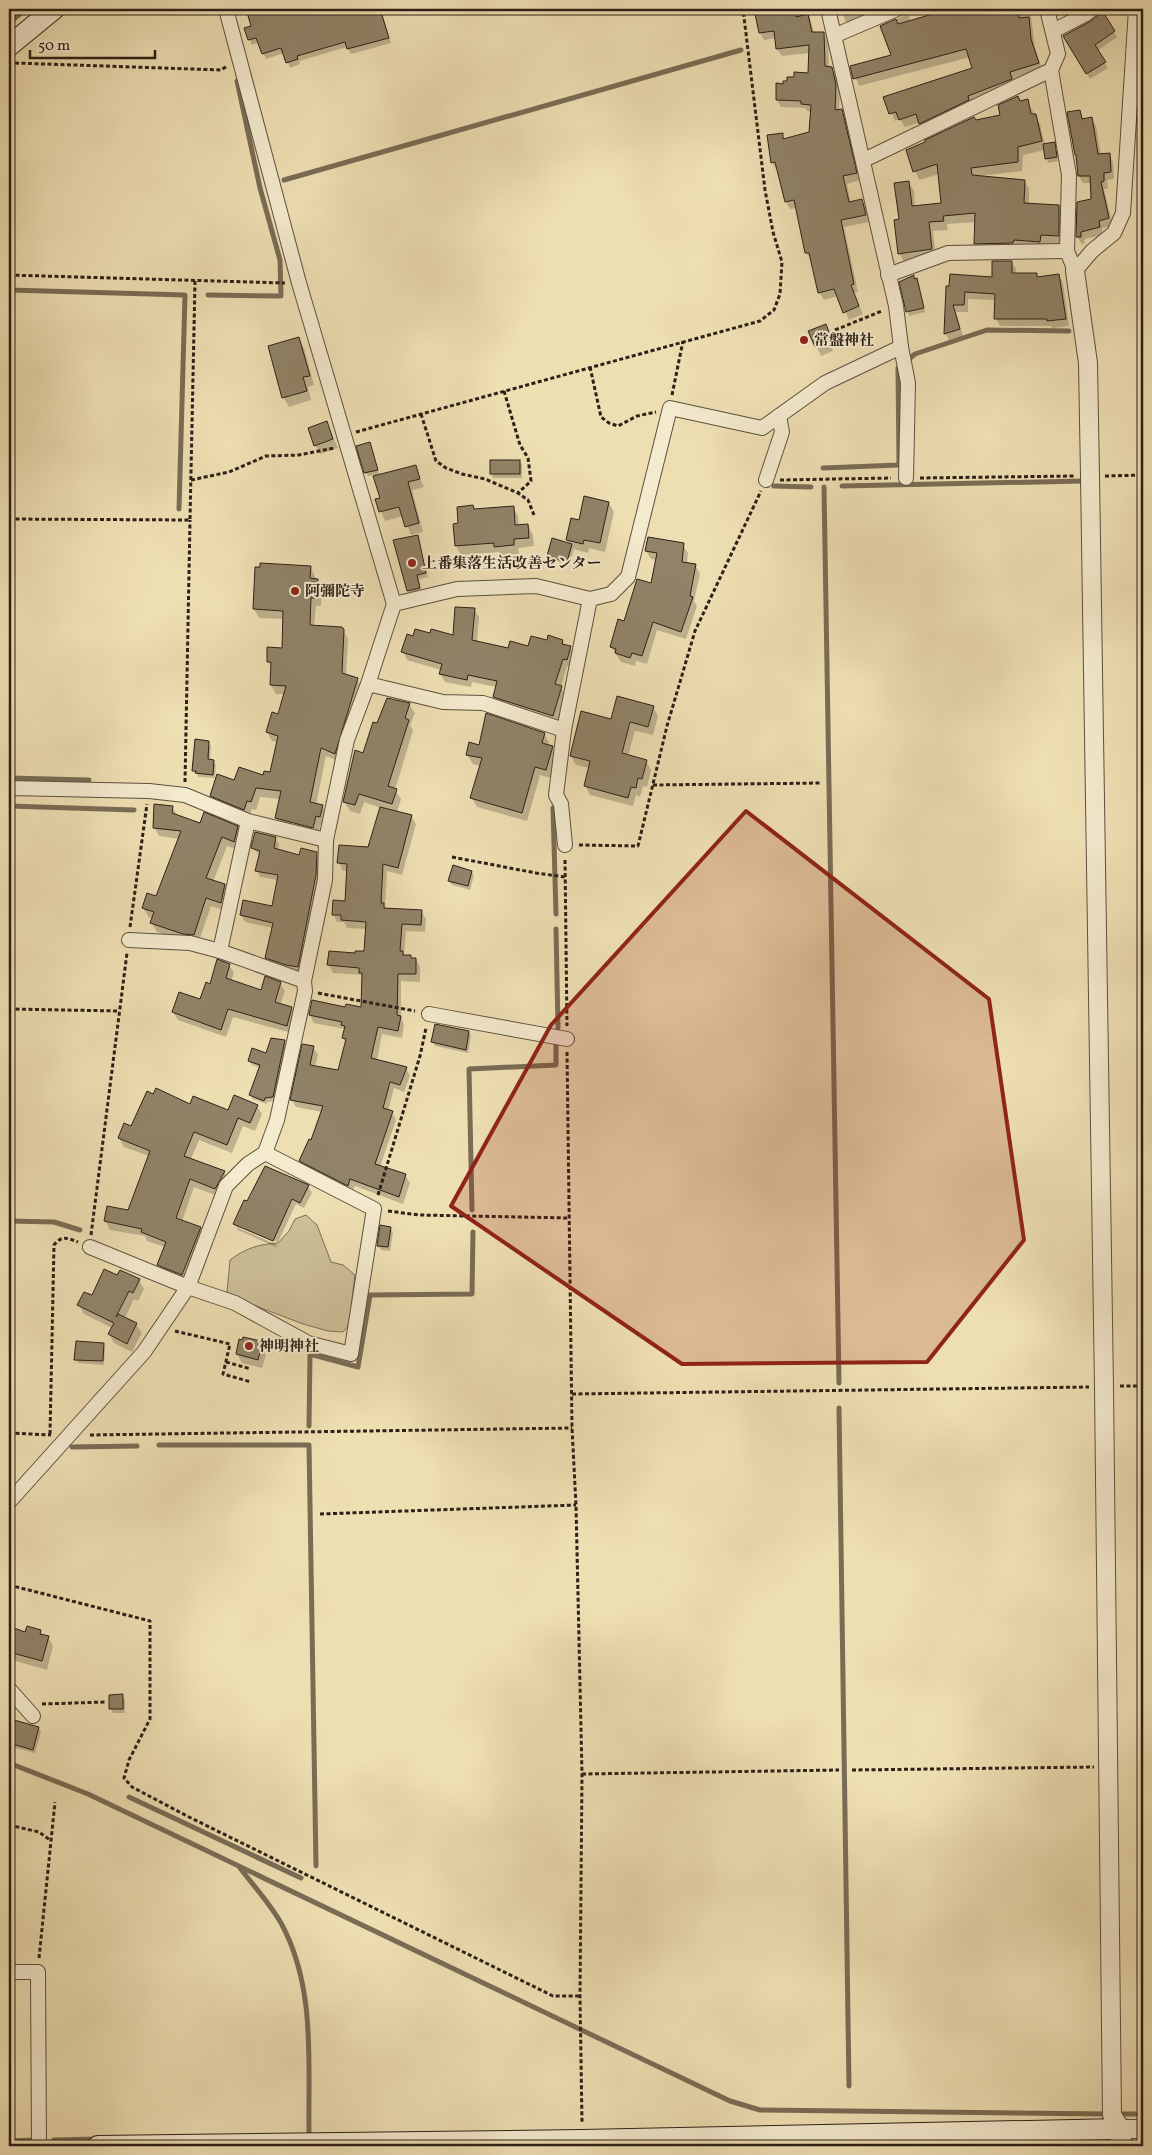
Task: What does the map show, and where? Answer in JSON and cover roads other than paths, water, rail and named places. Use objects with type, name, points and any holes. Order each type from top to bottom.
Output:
[{"type":"main road","points":[[9,46],[54,9]]},
{"type":"main road","points":[[98,2146],[582,2140],[1118,2130]]},
{"type":"street","points":[[9,1502],[144,1352],[188,1287],[226,1186],[248,1164],[265,1153],[277,1120],[304,986],[325,880],[326,840],[347,740],[368,684],[394,604],[299,283],[226,9]]},
{"type":"street","points":[[828,9],[836,35],[896,306],[900,347],[908,383],[906,478]]},
{"type":"street","points":[[836,35],[897,9]]},
{"type":"street","points":[[1047,9],[1058,54],[1051,70],[1069,175],[1067,251],[1075,271],[1088,363],[1113,2096],[1118,2130],[1143,2129]]},
{"type":"street","points":[[1053,31],[1092,9]]},
{"type":"street","points":[[1075,271],[1092,251],[1114,233],[1123,214],[1136,9]]},
{"type":"street","points":[[864,160],[1051,70]]},
{"type":"street","points":[[888,275],[948,253],[1067,251]]},
{"type":"street","points":[[394,604],[457,589],[536,586],[590,599],[611,594],[628,577],[669,410],[762,428],[825,383],[900,347]]},
{"type":"street","points":[[766,480],[782,432],[779,416]]},
{"type":"street","points":[[564,845],[561,804],[556,795],[564,730],[590,599]]},
{"type":"street","points":[[368,684],[443,702],[483,703],[564,730]]},
{"type":"street","points":[[9,788],[149,791],[184,795],[248,821],[326,840]]},
{"type":"street","points":[[220,950],[248,821]]},
{"type":"street","points":[[129,940],[190,943],[220,950],[304,986]]},
{"type":"street","points":[[429,1014],[567,1039]]},
{"type":"street","points":[[90,1247],[188,1287],[235,1303],[308,1343],[352,1354],[374,1209],[265,1153]]},
{"type":"street","points":[[9,1688],[33,1716]]},
{"type":"street","points":[[9,1972],[38,1972],[39,2146]]},
{"type":"waterway","points":[[9,23],[26,9]]},
{"type":"waterway","points":[[284,180],[741,50]]},
{"type":"waterway","points":[[208,295],[281,296],[280,260],[260,188],[237,81]]},
{"type":"waterway","points":[[9,290],[185,295],[179,509]]},
{"type":"waterway","points":[[823,468],[899,465],[898,368],[915,354],[987,330],[1069,331]]},
{"type":"waterway","points":[[842,486],[1083,481]]},
{"type":"waterway","points":[[774,486],[811,487]]},
{"type":"waterway","points":[[824,487],[839,1383]]},
{"type":"waterway","points":[[9,778],[89,780]]},
{"type":"waterway","points":[[9,806],[134,810]]},
{"type":"waterway","points":[[553,808],[556,914]]},
{"type":"waterway","points":[[556,929],[558,1028]]},
{"type":"waterway","points":[[472,1210],[469,1069],[556,1065],[556,1044]]},
{"type":"waterway","points":[[9,1221],[54,1222],[80,1230]]},
{"type":"waterway","points":[[309,1426],[310,1354],[358,1367],[370,1295],[472,1294],[473,1232]]},
{"type":"waterway","points":[[839,1408],[849,2086]]},
{"type":"waterway","points":[[159,1445],[309,1445],[316,1866]]},
{"type":"waterway","points":[[72,1447],[137,1446]]},
{"type":"waterway","points":[[9,1763],[88,1794],[730,2101],[760,2110],[1108,2114]]},
{"type":"waterway","points":[[129,1797],[301,1878]]},
{"type":"waterway","points":[[240,1868],[281,1923],[292,1947],[300,1973],[308,2025],[309,2132]]},
{"type":"waterway","points":[[1116,2114],[1143,2114]]},
{"type":"waterway","points":[[54,2140],[96,2139]]},
{"type":"waterway","points":[[9,2141],[34,2140]]},
{"type":"place","name":"常盤神社","points":[[804,340]]},
{"type":"place","name":"上番集落生活改善センター","points":[[412,563]]},
{"type":"place","name":"阿彌陀寺","points":[[295,591]]},
{"type":"place","name":"神明神社","points":[[249,1346]]}]
